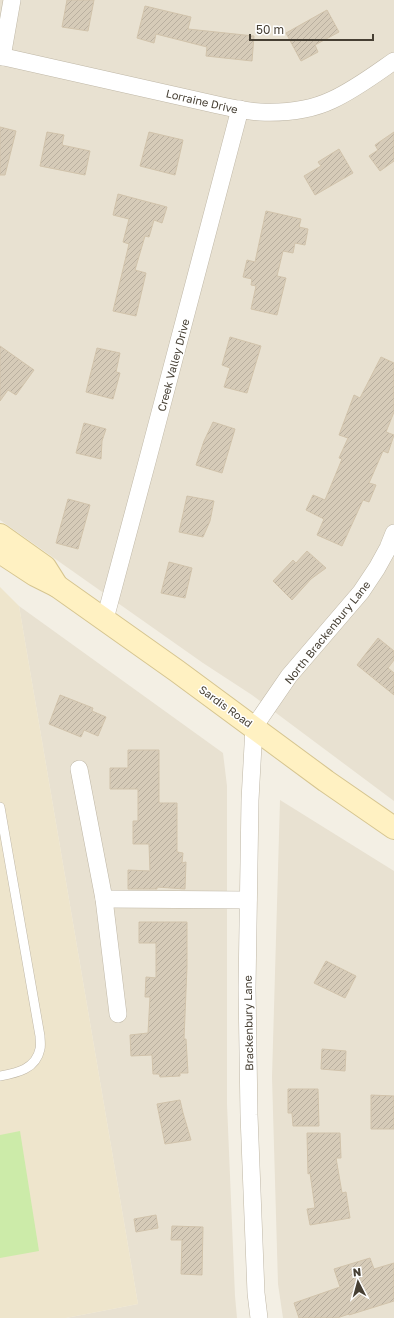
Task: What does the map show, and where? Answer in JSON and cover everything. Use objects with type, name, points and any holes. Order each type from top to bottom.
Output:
[{"type":"main road","name":"Sardis Road","points":[[0,535],[45,567],[56,586]]},
{"type":"main road","name":"Sardis Road","points":[[0,552],[35,575],[56,586],[105,619],[177,670],[326,781],[394,828]]},
{"type":"street","points":[[1,56],[12,0]]},
{"type":"street","name":"Lorraine Drive","points":[[1,56],[240,109],[260,112],[292,111],[331,101],[359,85],[394,61]]},
{"type":"street","name":"Creek Valley Drive","points":[[105,619],[166,394],[240,109]]},
{"type":"street","name":"North Brackenbury Lane","points":[[254,727],[290,676],[361,592],[377,568],[394,533]]},
{"type":"street","name":"Brackenbury Lane","points":[[254,727],[250,800],[247,988],[249,1115],[256,1293],[259,1318]]},
{"type":"street","points":[[79,769],[104,899],[118,1014]]},
{"type":"street","points":[[104,899],[248,900]]},
{"type":"lane","points":[[0,807],[40,1036],[40,1050],[33,1064],[17,1073],[0,1076]]},
{"type":"shaded area","points":[[0,0],[394,0],[394,801],[252,695],[203,663],[0,520]]},
{"type":"shaded area","points":[[0,587],[19,606],[138,1304],[66,1318],[0,1318]]},
{"type":"shaded area","points":[[19,606],[223,753],[227,786],[227,1104],[237,1318],[66,1318],[138,1304]]},
{"type":"shaded area","points":[[280,800],[394,871],[394,1318],[283,1318],[278,1284],[272,1077]]},
{"type":"green space","points":[[20,1131],[39,1251],[0,1258],[0,1135]]},
{"type":"building","points":[[67,0],[94,0],[88,31],[62,27]]},
{"type":"building","points":[[145,6],[191,17],[188,29],[254,36],[252,61],[206,56],[207,47],[156,34],[154,43],[137,38]]},
{"type":"building","points":[[327,10],[339,32],[315,45],[318,52],[301,61],[286,33]]},
{"type":"building","points":[[0,127],[16,131],[5,175],[0,175]]},
{"type":"building","points":[[47,132],[64,135],[62,145],[90,151],[85,175],[40,166]]},
{"type":"building","points":[[149,132],[183,140],[175,175],[140,166]]},
{"type":"building","points":[[394,132],[394,161],[380,171],[369,156],[378,150],[375,145]]},
{"type":"building","points":[[339,149],[353,173],[315,195],[304,176],[321,166],[318,162]]},
{"type":"building","points":[[118,194],[167,207],[162,223],[154,220],[149,237],[145,236],[135,270],[146,273],[136,316],[113,311],[129,244],[123,242],[129,219],[113,215]]},
{"type":"building","points":[[266,211],[301,219],[299,227],[308,229],[305,245],[295,243],[293,253],[283,251],[277,276],[286,278],[277,315],[251,309],[256,286],[251,285],[252,279],[243,277],[247,260],[255,262]]},
{"type":"building","points":[[230,337],[261,346],[247,393],[224,387],[230,368],[222,365]]},
{"type":"building","points":[[0,346],[34,370],[16,395],[8,390],[0,401]]},
{"type":"building","points":[[97,348],[120,353],[116,372],[120,373],[113,399],[86,392]]},
{"type":"building","points":[[381,357],[394,363],[394,412],[386,432],[394,435],[388,453],[383,451],[369,483],[376,485],[369,502],[363,500],[342,546],[317,535],[324,519],[306,510],[313,495],[325,500],[342,459],[339,458],[348,438],[339,435],[354,395],[360,398]]},
{"type":"building","points":[[213,422],[235,429],[222,473],[196,465],[204,441]]},
{"type":"building","points":[[84,423],[106,429],[102,441],[101,459],[76,453]]},
{"type":"building","points":[[187,496],[214,501],[210,521],[203,537],[179,532]]},
{"type":"building","points":[[68,499],[90,505],[78,549],[56,543]]},
{"type":"building","points":[[307,551],[326,568],[311,579],[292,600],[273,581],[293,560],[296,563]]},
{"type":"building","points":[[169,562],[192,568],[185,598],[161,593]]},
{"type":"building","points":[[378,638],[394,651],[394,660],[388,668],[394,673],[394,695],[357,665]]},
{"type":"building","points":[[60,695],[93,708],[92,711],[106,717],[98,736],[84,730],[81,737],[49,724]]},
{"type":"building","points":[[128,750],[159,750],[159,803],[177,803],[177,852],[183,853],[182,863],[186,862],[185,889],[157,887],[157,889],[128,889],[128,870],[150,871],[149,844],[133,844],[133,821],[138,821],[138,789],[110,789],[110,768],[128,768]]},
{"type":"building","points":[[139,922],[187,922],[184,1039],[186,1039],[188,1073],[180,1073],[180,1076],[160,1077],[159,1074],[153,1074],[152,1055],[131,1056],[130,1035],[148,1033],[150,997],[145,997],[146,977],[156,978],[156,943],[139,943]]},
{"type":"building","points":[[326,961],[356,976],[345,998],[314,983]]},
{"type":"building","points":[[322,1049],[346,1051],[345,1071],[321,1069]]},
{"type":"building","points":[[288,1089],[318,1089],[319,1126],[293,1126],[292,1113],[288,1113]]},
{"type":"building","points":[[371,1095],[394,1096],[394,1129],[371,1129]]},
{"type":"building","points":[[180,1100],[191,1140],[165,1144],[157,1104]]},
{"type":"building","points":[[307,1133],[340,1133],[341,1158],[336,1158],[342,1193],[346,1192],[350,1218],[310,1225],[307,1209],[315,1208],[310,1173],[308,1174]]},
{"type":"building","points":[[156,1215],[158,1228],[136,1232],[134,1219]]},
{"type":"building","points":[[172,1226],[203,1227],[202,1275],[181,1274],[182,1240],[171,1240]]},
{"type":"building","points":[[370,1258],[374,1269],[394,1263],[394,1301],[337,1318],[299,1318],[294,1303],[340,1287],[334,1269]]}]
